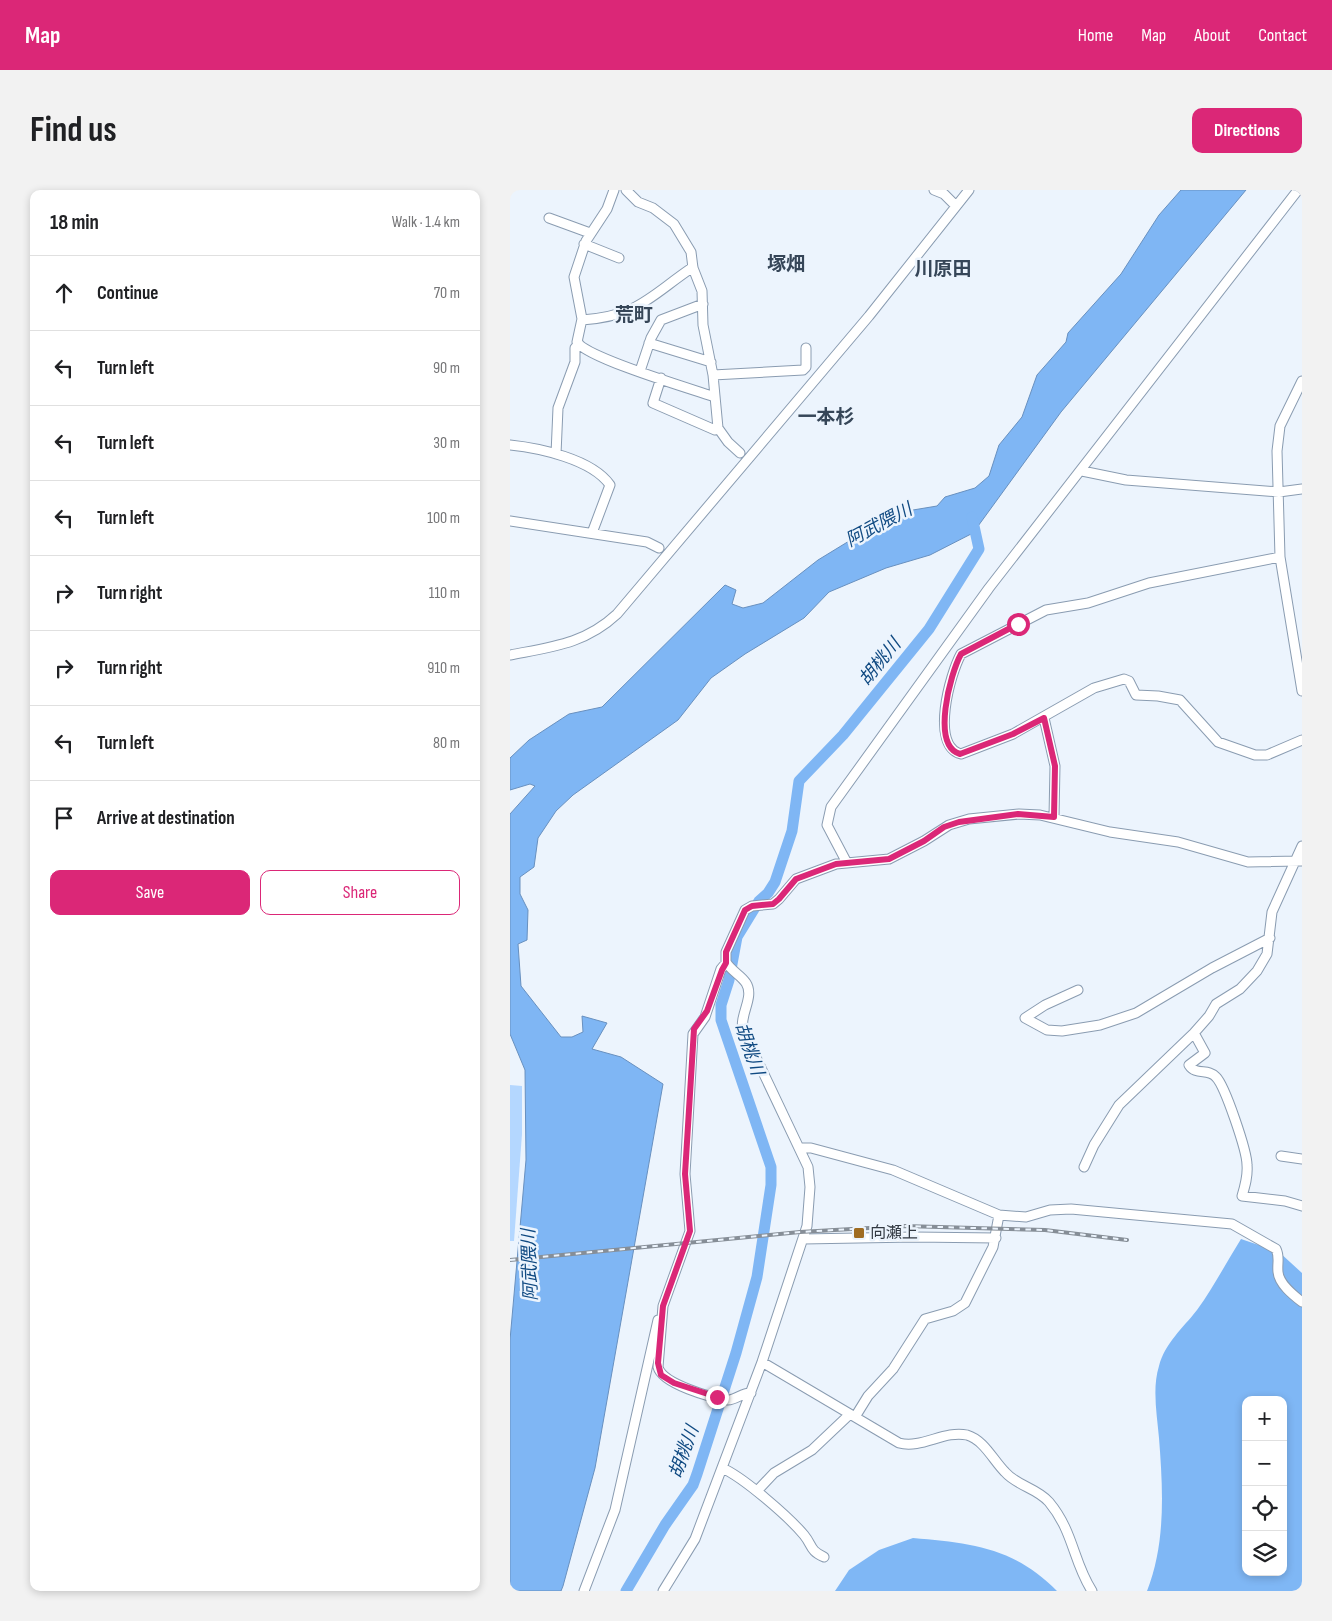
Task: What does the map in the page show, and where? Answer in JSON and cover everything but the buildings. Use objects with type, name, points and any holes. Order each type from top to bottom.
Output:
[{"type":"street","points":[[556,454],[558,408],[574,362],[575,348],[579,344],[582,320],[574,282],[584,244],[607,208],[614,190]]},
{"type":"street","points":[[626,190],[638,202],[654,208],[674,224],[688,245],[693,267],[702,290],[703,325],[713,375],[718,428],[728,442],[740,453]]},
{"type":"street","points":[[934,190],[944,194],[956,206]]},
{"type":"street","points":[[510,655],[581,639],[601,628],[617,614],[869,316],[969,190]]},
{"type":"street","points":[[847,863],[827,825],[831,807],[990,588],[1298,190]]},
{"type":"street","points":[[549,218],[590,233]]},
{"type":"street","points":[[584,244],[619,258]]},
{"type":"street","points":[[582,320],[603,318],[634,309],[693,267]]},
{"type":"street","points":[[640,370],[661,320],[703,304]]},
{"type":"street","points":[[650,343],[711,362]]},
{"type":"street","points":[[579,344],[581,347],[607,359],[714,397]]},
{"type":"street","points":[[713,375],[803,370],[806,366],[806,348]]},
{"type":"street","points":[[661,378],[653,402],[715,430],[718,428]]},
{"type":"street","points":[[1302,382],[1280,426],[1277,451],[1280,557],[1302,691]]},
{"type":"street","points":[[510,445],[556,454],[590,469],[609,484],[592,533]]},
{"type":"street","points":[[1082,471],[1126,480],[1279,492],[1302,489]]},
{"type":"street","points":[[510,521],[648,542],[659,548]]},
{"type":"street","points":[[1280,557],[1149,583],[1088,603],[1046,610],[961,654],[949,684],[944,727],[947,740],[955,752],[960,754],[1013,734],[1094,688],[1124,679],[1129,681],[1136,695],[1180,700],[1213,739],[1243,752],[1264,756],[1302,740]]},
{"type":"street","points":[[1044,718],[1055,766],[1054,817]]},
{"type":"street","points":[[733,971],[729,944],[748,907],[773,904],[796,879],[826,866],[889,859],[924,841],[949,825],[969,819],[1027,814],[1054,817],[1110,832],[1178,842],[1248,862],[1299,861]]},
{"type":"street","points":[[1084,1167],[1094,1145],[1119,1105],[1194,1033],[1209,1016],[1216,1004],[1240,989],[1257,971],[1267,954],[1272,912],[1299,861],[1302,846]]},
{"type":"street","points":[[1078,990],[1045,1004],[1025,1018],[1047,1030],[1062,1031],[1100,1025],[1136,1013],[1212,968],[1270,938]]},
{"type":"street","points":[[584,1591],[615,1510],[658,1316],[690,1231],[685,1174],[692,1034],[705,1016],[722,970],[733,971],[746,982],[749,991],[742,1019],[743,1030],[800,1148],[810,1179],[809,1212],[804,1239],[751,1393],[692,1545],[663,1591]]},
{"type":"street","points":[[1194,1033],[1206,1053],[1189,1065],[1199,1073],[1210,1073],[1216,1077],[1223,1090],[1242,1141],[1248,1168],[1242,1196],[1284,1201],[1302,1206]]},
{"type":"street","points":[[800,1148],[811,1148],[893,1170],[1000,1215],[1026,1217],[1050,1210],[1071,1209],[1232,1224],[1276,1249],[1279,1255],[1278,1275],[1282,1283],[1302,1302]]},
{"type":"street","points":[[1280,1156],[1302,1159]]},
{"type":"street","points":[[757,1491],[774,1473],[812,1450],[853,1415],[868,1396],[894,1370],[925,1319],[953,1311],[965,1302],[996,1238],[1000,1215]]},
{"type":"street","points":[[804,1239],[996,1238]]},
{"type":"street","points":[[663,1306],[658,1363],[661,1375],[678,1385],[728,1400],[751,1393]]},
{"type":"street","points":[[762,1362],[902,1444],[913,1444],[962,1434],[976,1439],[1008,1475],[1049,1502],[1068,1531],[1084,1578],[1092,1591]]},
{"type":"street","points":[[722,1468],[757,1491],[804,1534],[812,1550],[824,1557]]},
{"type":"shaded area","points":[[510,1085],[522,1086],[522,1134],[514,1241],[510,1241]]},
{"type":"shaded area","points":[[1241,1239],[1279,1252],[1302,1273],[1302,1591],[1147,1591],[1157,1554],[1162,1516],[1155,1392],[1157,1374],[1162,1358],[1170,1343],[1203,1302]]},
{"type":"shaded area","points":[[913,1538],[972,1545],[1008,1556],[1041,1576],[1057,1591],[835,1591],[849,1570],[879,1550]]},
{"type":"water","name":"阿武隈川","points":[[1181,190],[1246,190],[1061,412],[973,533],[930,555],[886,568],[829,592],[804,618],[745,654],[711,678],[678,720],[573,795],[556,811],[538,838],[534,867],[520,877],[520,894],[528,910],[527,940],[518,944],[521,986],[561,1037],[572,1037],[583,1032],[582,1016],[607,1023],[592,1049],[621,1057],[663,1084],[595,1468],[563,1586],[561,1591],[510,1591],[510,1340],[526,1160],[525,1070],[510,1034],[510,814],[535,786],[530,784],[510,790],[510,758],[529,740],[569,714],[602,707],[725,585],[736,590],[732,604],[743,608],[763,603],[818,560],[895,513],[937,506],[945,497],[975,488],[989,476],[999,445],[1022,417],[1037,375],[1066,342],[1068,333],[1121,274],[1159,215]]},
{"type":"waterway","name":"胡桃川","points":[[626,1591],[665,1525],[693,1485],[736,1353],[757,1277],[771,1185],[771,1167],[721,1020],[721,1005],[729,980],[737,937],[759,901],[768,893],[775,882],[792,831],[799,781],[843,735],[929,629],[979,549],[972,517]]},
{"type":"railway","points":[[510,1260],[800,1232],[904,1226],[1045,1230],[1127,1240]]},
{"type":"place","name":"向瀬上","points":[[859,1233]]},
{"type":"district","name":"塚畑","points":[[786,264]]},
{"type":"district","name":"川原田","points":[[943,269]]},
{"type":"district","name":"荒町","points":[[634,315]]},
{"type":"district","name":"一本杉","points":[[826,417]]},
{"type":"route","points":[[717,1397],[674,1383],[661,1375],[658,1363],[663,1306],[684,1255],[690,1231],[685,1174],[692,1034],[696,1025],[705,1016],[723,966],[726,963],[726,952],[748,907],[773,904],[793,881],[826,866],[889,859],[924,841],[944,827],[969,819],[1018,814],[1054,817],[1055,766],[1044,718],[1013,734],[960,754],[955,752],[950,746],[944,732],[949,684],[961,654],[1018,624]]}]
